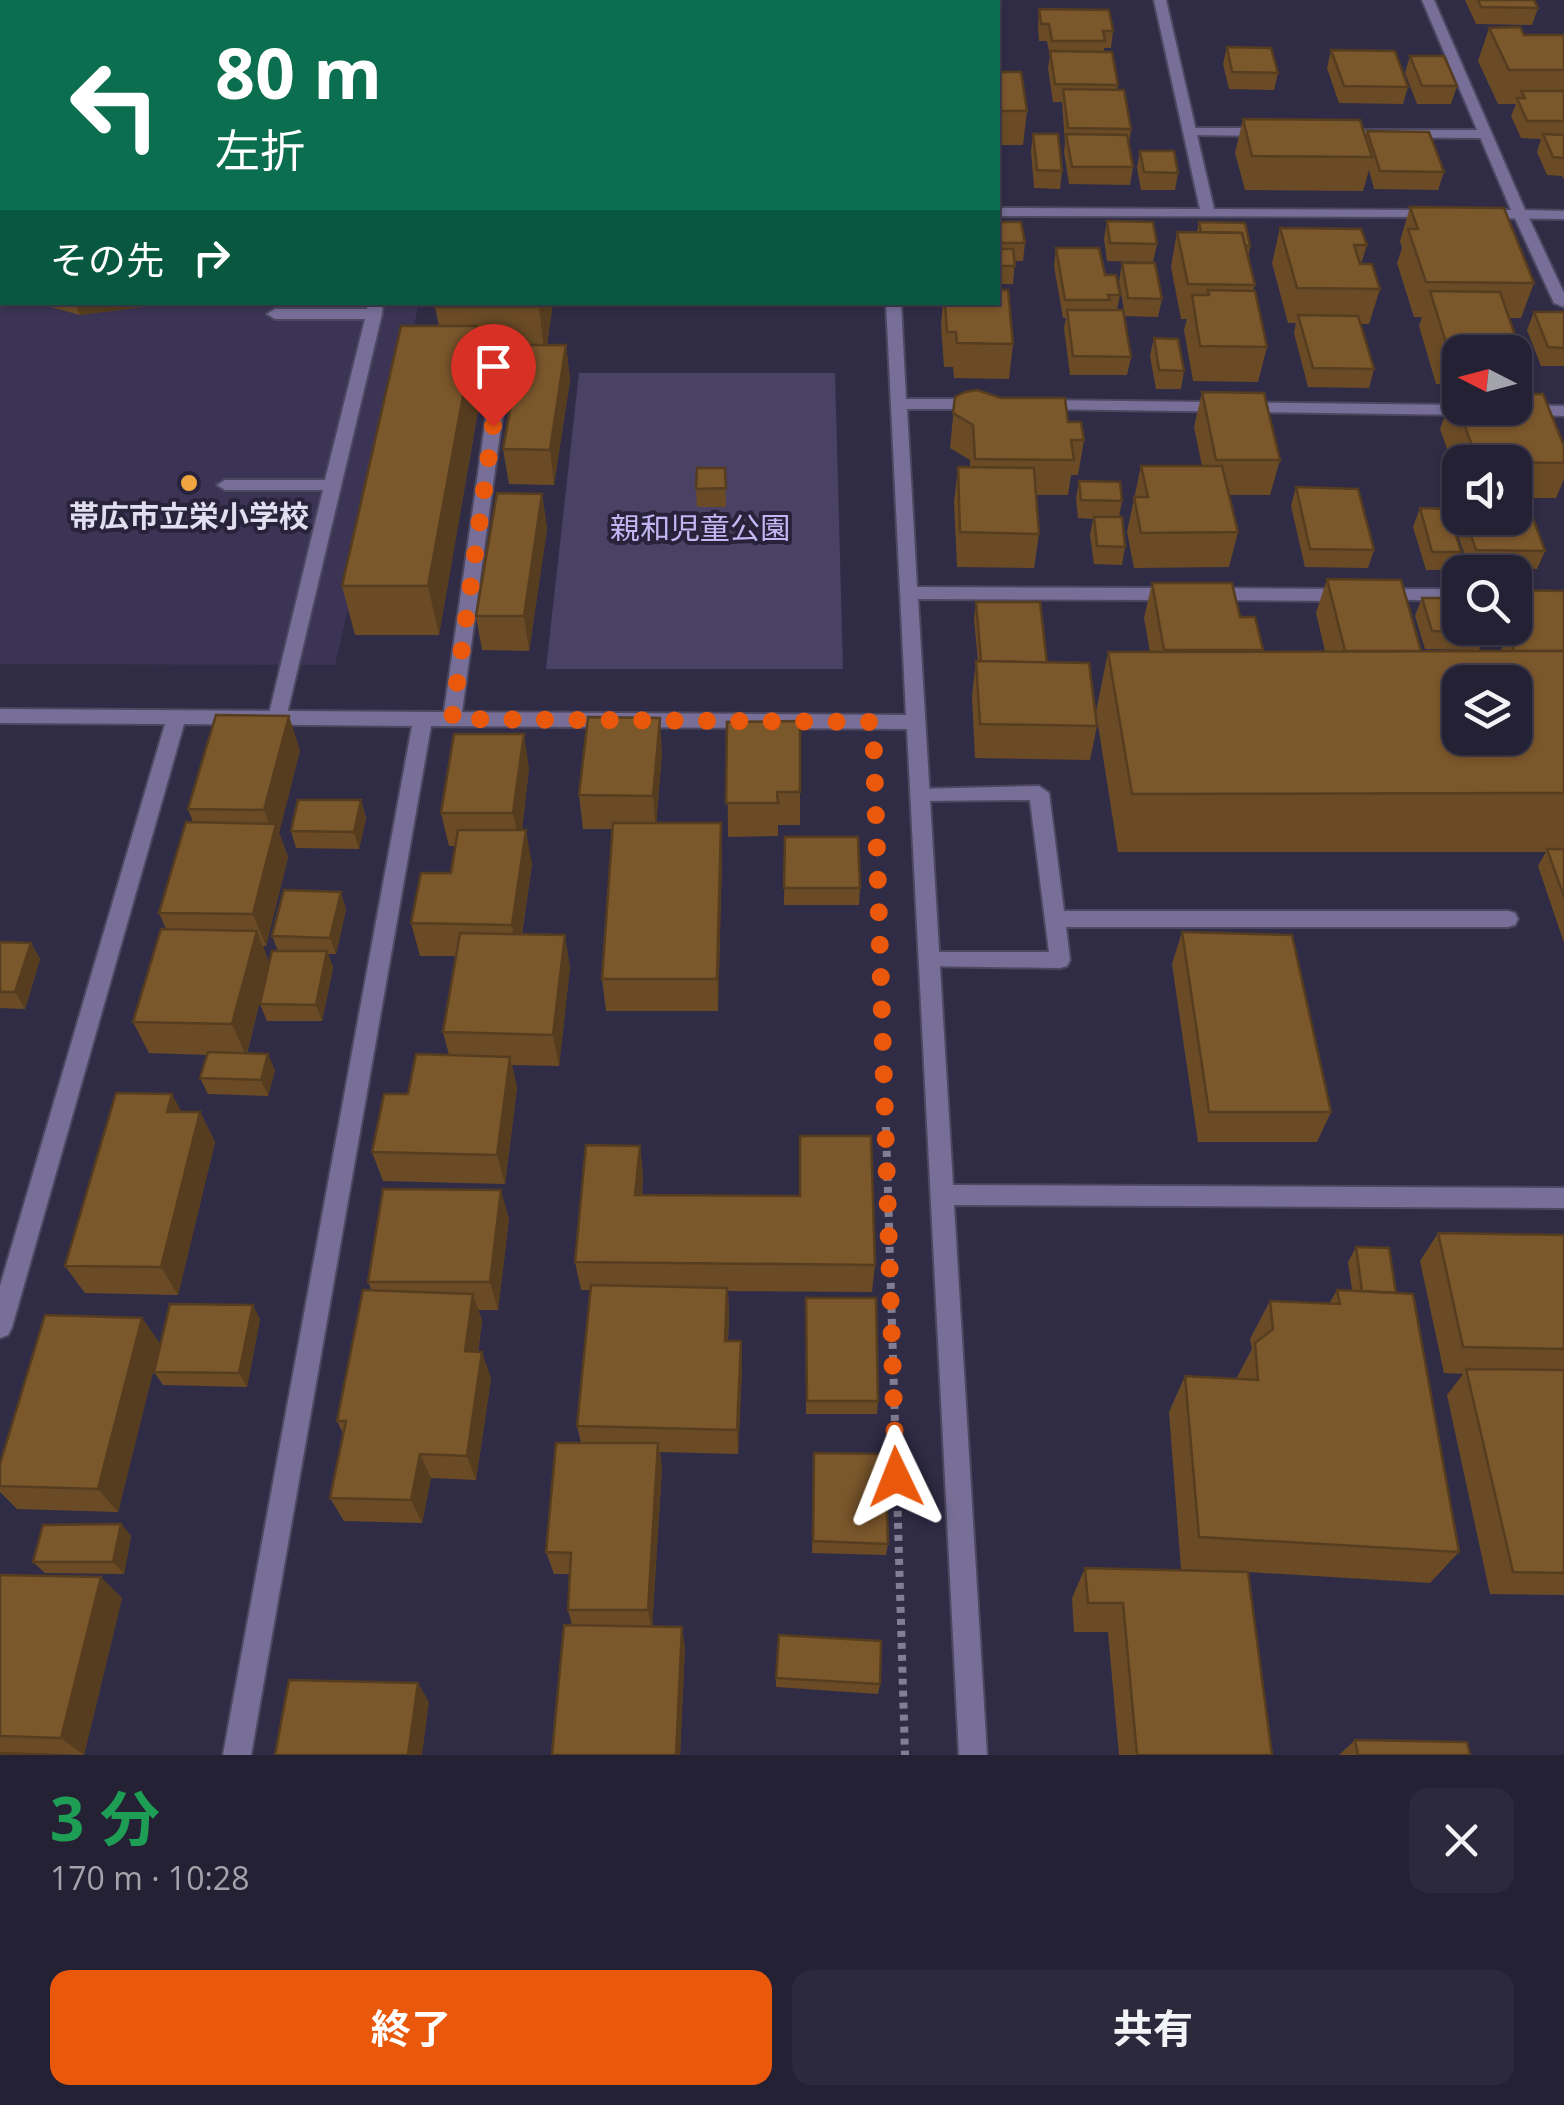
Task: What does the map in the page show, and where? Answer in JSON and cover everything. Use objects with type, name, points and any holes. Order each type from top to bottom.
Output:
[{"type":"street","points":[[1160,0],[1208,213]]},
{"type":"street","points":[[1428,0],[1560,303]]},
{"type":"street","points":[[1190,132],[1288,132]]},
{"type":"street","points":[[1328,132],[1485,134]]},
{"type":"street","points":[[1000,212],[1442,214]]},
{"type":"street","points":[[1462,214],[1564,214]]},
{"type":"street","points":[[893,305],[973,1755]]},
{"type":"street","points":[[275,314],[375,308],[278,718]]},
{"type":"street","points":[[452,719],[498,390]]},
{"type":"street","points":[[900,404],[997,405]]},
{"type":"street","points":[[1017,405],[1442,410]]},
{"type":"street","points":[[1532,410],[1564,411]]},
{"type":"street","points":[[225,485],[332,485]]},
{"type":"street","points":[[910,592],[1442,595]]},
{"type":"street","points":[[0,716],[918,722]]},
{"type":"street","points":[[0,1327],[177,716]]},
{"type":"street","points":[[237,1755],[423,719]]},
{"type":"street","points":[[921,794],[1040,793],[1060,960],[929,960]]},
{"type":"street","points":[[1054,919],[1508,919]]},
{"type":"street","points":[[940,1195],[1564,1198]]},
{"type":"path","points":[[885,1120],[905,1755]]},
{"type":"shaded area","name":"帯広市立栄小学校","points":[[0,305],[419,305],[335,665],[0,664]]},
{"type":"green space","name":"親和児童公園","points":[[579,373],[835,373],[843,669],[546,669]]},
{"type":"building","points":[[1478,0],[1534,0],[1538,8],[1481,7]]},
{"type":"building","points":[[1039,9],[1109,10],[1113,31],[1103,31],[1105,41],[1052,41],[1049,24],[1041,24]]},
{"type":"building","points":[[1520,27],[1524,35],[1564,35],[1564,70],[1509,70],[1489,28]]},
{"type":"building","points":[[1227,47],[1271,48],[1278,73],[1232,72]]},
{"type":"building","points":[[1331,50],[1395,51],[1408,87],[1344,86]]},
{"type":"building","points":[[1050,51],[1112,52],[1118,85],[1055,84]]},
{"type":"building","points":[[1410,56],[1444,56],[1457,86],[1422,86]]},
{"type":"building","points":[[1000,72],[1021,72],[1027,111],[1000,111]]},
{"type":"building","points":[[1063,89],[1124,90],[1131,129],[1068,128]]},
{"type":"building","points":[[1521,91],[1564,91],[1564,121],[1527,121],[1517,98],[1525,98]]},
{"type":"building","points":[[1243,119],[1360,120],[1372,157],[1252,156]]},
{"type":"building","points":[[1367,131],[1429,132],[1444,172],[1380,171]]},
{"type":"building","points":[[1033,134],[1058,134],[1062,171],[1037,170]]},
{"type":"building","points":[[1066,134],[1127,135],[1133,167],[1072,167]]},
{"type":"building","points":[[1543,134],[1564,135],[1564,158],[1553,157]]},
{"type":"building","points":[[1140,151],[1174,151],[1178,173],[1144,172]]},
{"type":"building","points":[[1410,207],[1504,208],[1534,283],[1426,282],[1408,229],[1418,229]]},
{"type":"building","points":[[1107,221],[1153,222],[1157,244],[1110,243]]},
{"type":"building","points":[[1000,222],[1021,222],[1025,243],[1000,243]]},
{"type":"building","points":[[1199,222],[1245,223],[1250,246],[1245,246],[1242,233],[1201,232]]},
{"type":"building","points":[[1280,228],[1361,229],[1367,245],[1354,245],[1360,264],[1372,264],[1380,289],[1297,288]]},
{"type":"building","points":[[1177,232],[1242,233],[1255,285],[1188,284]]},
{"type":"building","points":[[1056,248],[1099,248],[1105,275],[1116,275],[1120,295],[1108,295],[1110,300],[1065,300]]},
{"type":"building","points":[[1000,249],[1013,249],[1015,266],[1000,266]]},
{"type":"building","points":[[1122,263],[1155,263],[1162,299],[1128,298]]},
{"type":"building","points":[[1000,290],[1008,290],[1013,344],[957,343],[956,332],[947,332],[945,305],[1000,305]]},
{"type":"building","points":[[1208,290],[1255,291],[1267,347],[1200,346],[1192,295],[1209,295]]},
{"type":"building","points":[[1430,291],[1500,292],[1515,335],[1444,335]]},
{"type":"building","points":[[435,305],[539,305],[539,307]]},
{"type":"building","points":[[1067,310],[1123,310],[1131,357],[1073,356]]},
{"type":"building","points":[[1534,312],[1564,312],[1564,348],[1548,347]]},
{"type":"building","points":[[1298,315],[1358,316],[1374,369],[1313,368]]},
{"type":"building","points":[[401,326],[476,326],[428,586],[342,586]]},
{"type":"building","points":[[1154,338],[1178,339],[1184,371],[1159,370]]},
{"type":"building","points":[[522,345],[566,345],[550,450],[503,449]]},
{"type":"building","points":[[977,390],[1001,398],[1065,398],[1068,422],[1081,422],[1084,440],[1071,440],[1074,460],[975,459],[973,425],[953,413],[955,397]]},
{"type":"building","points":[[1202,392],[1264,393],[1280,460],[1216,460]]},
{"type":"building","points":[[1532,394],[1543,394],[1564,446],[1564,463],[1532,463],[1532,445],[1472,445],[1464,425],[1532,425]]},
{"type":"building","points":[[1141,466],[1222,466],[1238,532],[1141,533],[1134,497],[1148,497]]},
{"type":"building","points":[[958,467],[1034,468],[1039,534],[960,532]]},
{"type":"building","points":[[697,468],[725,468],[726,488],[696,489]]},
{"type":"building","points":[[1079,481],[1120,482],[1122,501],[1081,500]]},
{"type":"building","points":[[1296,487],[1358,489],[1374,550],[1310,549]]},
{"type":"building","points":[[497,493],[542,494],[524,616],[476,616]]},
{"type":"building","points":[[1420,508],[1442,509],[1442,535],[1456,535],[1461,552],[1432,552]]},
{"type":"building","points":[[1532,516],[1545,551],[1476,550],[1471,535],[1532,535]]},
{"type":"building","points":[[1094,517],[1122,517],[1125,547],[1097,546]]},
{"type":"building","points":[[1327,579],[1401,580],[1421,651],[1345,651]]},
{"type":"building","points":[[1152,583],[1232,583],[1240,617],[1255,617],[1263,650],[1164,650]]},
{"type":"building","points":[[1532,590],[1564,591],[1564,651],[1514,651],[1512,645],[1532,645]]},
{"type":"building","points":[[1422,598],[1442,598],[1442,631],[1432,631]]},
{"type":"building","points":[[976,602],[1040,602],[1047,663],[981,661]]},
{"type":"building","points":[[1564,651],[1564,793],[1132,794],[1108,652]]},
{"type":"building","points":[[976,661],[1089,663],[1097,726],[980,724]]},
{"type":"building","points":[[216,715],[289,716],[264,810],[188,809]]},
{"type":"building","points":[[588,717],[660,718],[653,796],[579,795]]},
{"type":"building","points":[[800,721],[800,792],[777,792],[778,803],[726,803],[727,722]]},
{"type":"building","points":[[454,734],[524,734],[513,813],[441,813]]},
{"type":"building","points":[[298,800],[361,800],[354,832],[291,831]]},
{"type":"building","points":[[186,822],[276,824],[253,914],[159,913]]},
{"type":"building","points":[[613,823],[721,823],[717,979],[602,979]]},
{"type":"building","points":[[458,830],[526,830],[512,925],[411,923],[421,873],[451,873]]},
{"type":"building","points":[[785,837],[858,837],[860,888],[784,888]]},
{"type":"building","points":[[1547,849],[1564,849],[1564,897]]},
{"type":"building","points":[[284,890],[341,892],[330,938],[272,936]]},
{"type":"building","points":[[161,929],[257,931],[232,1024],[133,1022]]},
{"type":"building","points":[[1182,932],[1292,935],[1331,1112],[1209,1112]]},
{"type":"building","points":[[460,933],[565,935],[553,1035],[443,1032]]},
{"type":"building","points":[[0,942],[31,943],[15,992],[0,992]]},
{"type":"building","points":[[272,951],[327,951],[316,1005],[260,1004]]},
{"type":"building","points":[[208,1052],[268,1054],[261,1080],[200,1078]]},
{"type":"building","points":[[416,1054],[510,1057],[497,1155],[372,1152],[384,1094],[408,1094]]},
{"type":"building","points":[[116,1093],[172,1094],[167,1112],[200,1112],[161,1267],[65,1266]]},
{"type":"building","points":[[800,1136],[871,1136],[875,1265],[575,1262],[586,1145],[640,1146],[635,1195],[800,1196]]},
{"type":"building","points":[[383,1189],[501,1190],[490,1282],[368,1282]]},
{"type":"building","points":[[1438,1233],[1564,1235],[1564,1349],[1463,1347]]},
{"type":"building","points":[[1356,1247],[1389,1248],[1396,1293],[1362,1291]]},
{"type":"building","points":[[591,1285],[727,1288],[725,1341],[741,1341],[737,1430],[577,1426]]},
{"type":"building","points":[[363,1290],[473,1294],[465,1351],[482,1352],[467,1456],[420,1454],[411,1500],[330,1498],[346,1421],[337,1421]]},
{"type":"building","points":[[1337,1290],[1413,1294],[1459,1552],[1199,1537],[1185,1376],[1258,1380],[1255,1343],[1273,1329],[1270,1301],[1340,1304]]},
{"type":"building","points":[[806,1298],[876,1298],[878,1401],[807,1401]]},
{"type":"building","points":[[170,1304],[253,1305],[239,1373],[154,1372]]},
{"type":"building","points":[[45,1315],[142,1318],[98,1489],[0,1486],[0,1464]]},
{"type":"building","points":[[1466,1369],[1564,1370],[1564,1573],[1513,1572]]},
{"type":"building","points":[[556,1443],[658,1443],[648,1610],[568,1610],[571,1553],[546,1552]]},
{"type":"building","points":[[814,1453],[885,1454],[888,1544],[813,1541]]},
{"type":"building","points":[[121,1524],[113,1562],[33,1562],[43,1525]]},
{"type":"building","points":[[1085,1568],[1248,1572],[1272,1755],[1137,1755],[1123,1603],[1088,1603]]},
{"type":"building","points":[[0,1575],[101,1577],[61,1738],[0,1736]]},
{"type":"building","points":[[564,1625],[682,1627],[676,1755],[552,1755]]},
{"type":"building","points":[[779,1635],[881,1641],[880,1684],[776,1678]]},
{"type":"building","points":[[289,1680],[418,1683],[408,1755],[275,1755]]},
{"type":"building","points":[[1355,1740],[1467,1742],[1470,1755],[1358,1755]]},
{"type":"place","name":"帯広市立栄小学校","points":[[189,483]]},
{"type":"route","points":[[493,426],[452,719],[873,722],[896,1477]]}]
